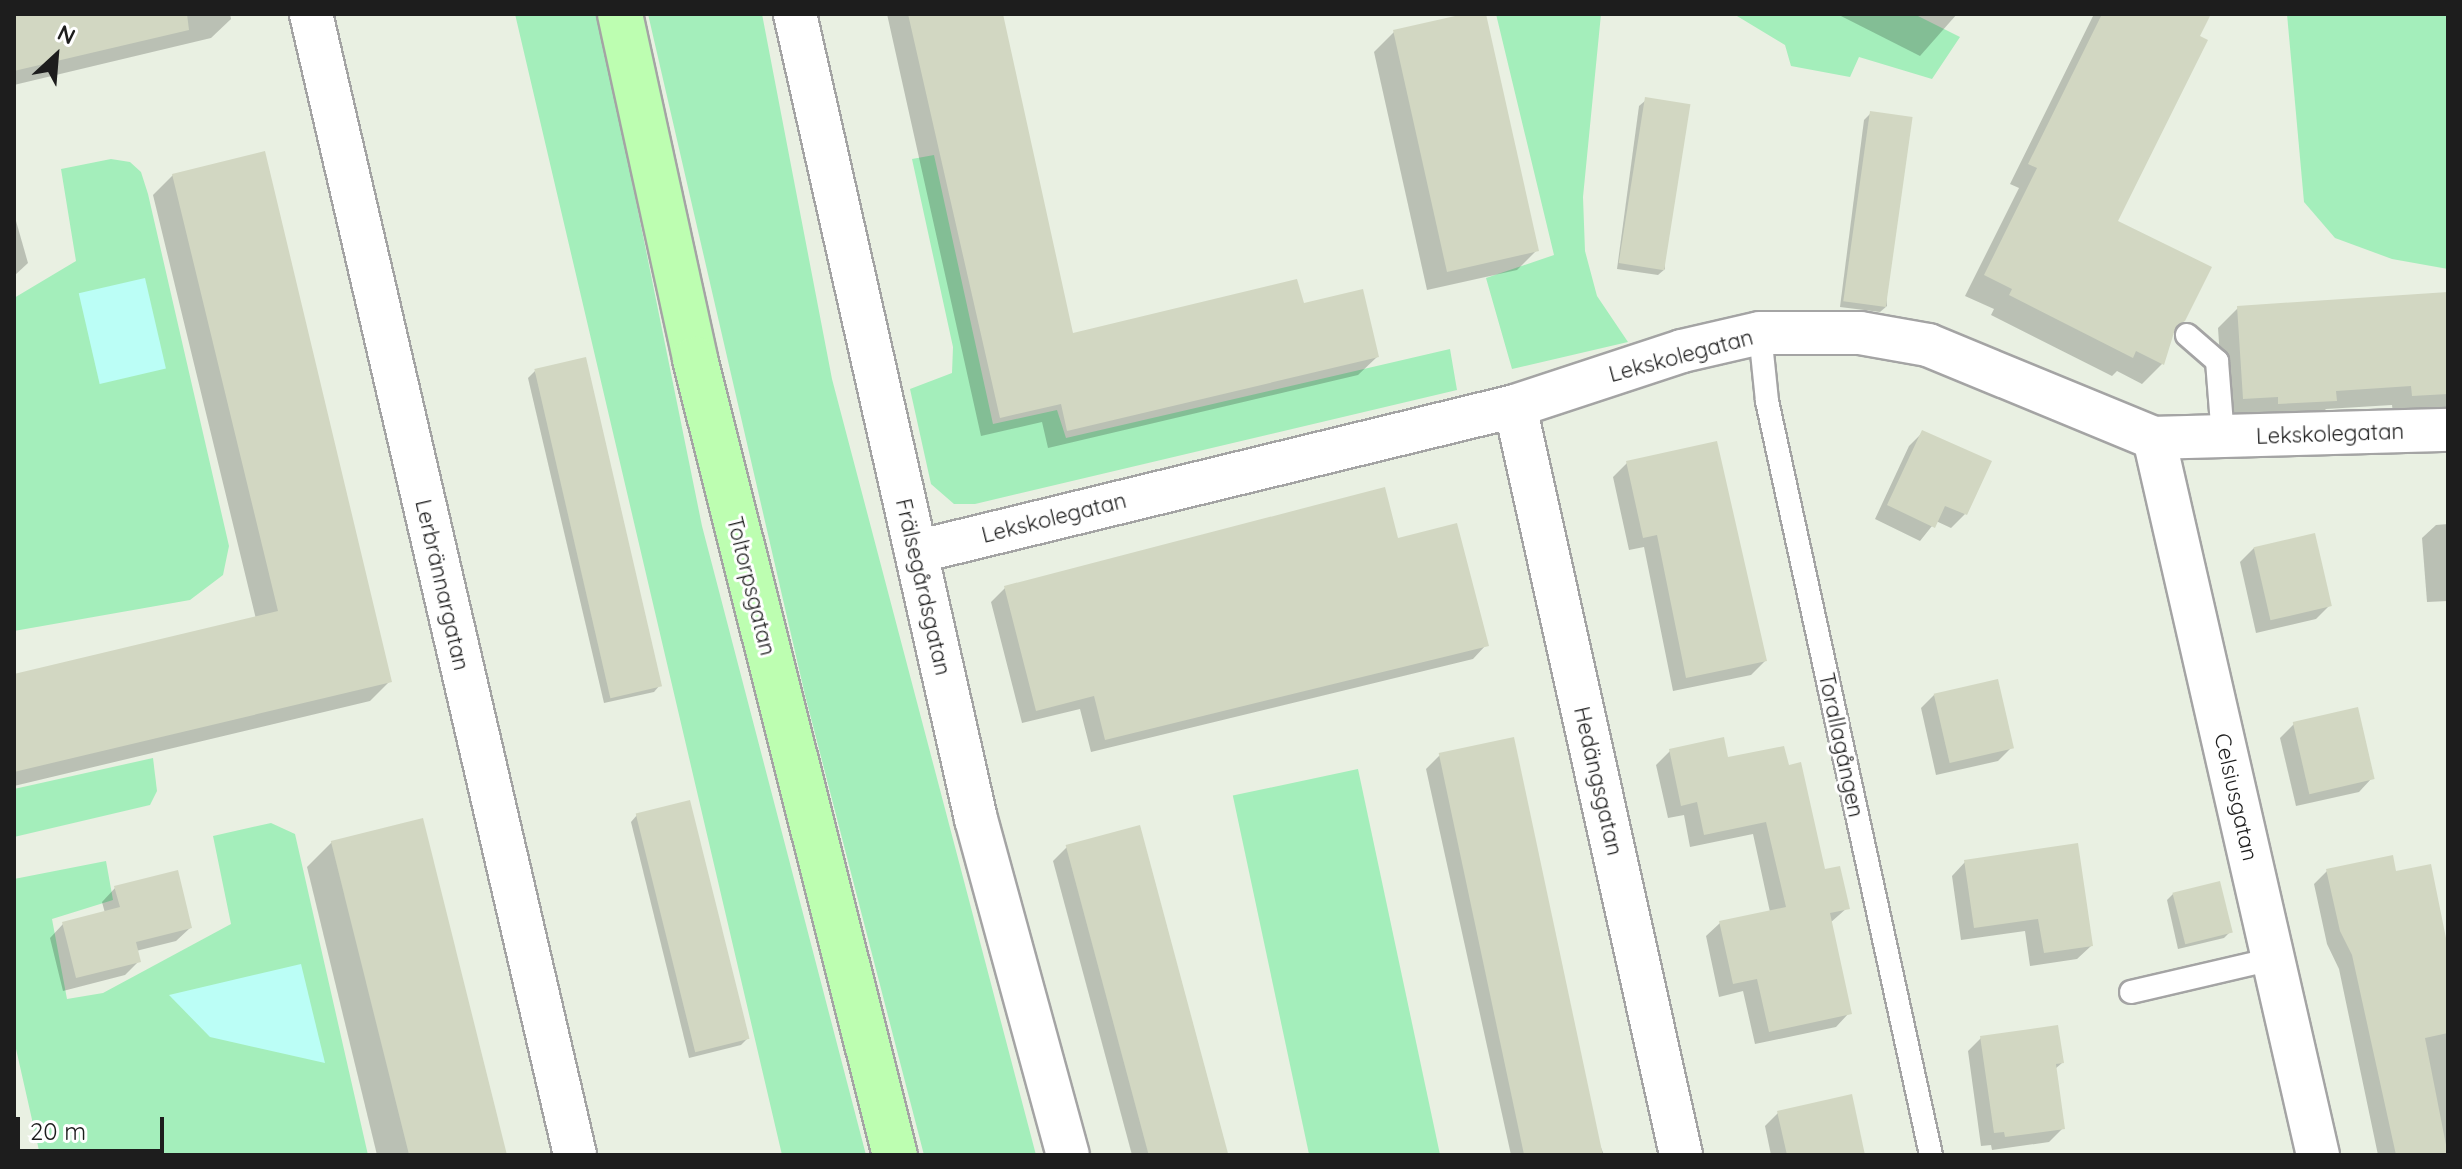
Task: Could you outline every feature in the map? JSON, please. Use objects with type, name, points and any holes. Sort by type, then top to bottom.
[{"type":"street","name":"Lerbrännargatan","points":[[311,14],[575,1155]]},
{"type":"street","name":"Toltorpsgatan","points":[[620,14],[702,388],[895,1155]]},
{"type":"street","name":"Frälsegårdsgatan","points":[[795,14],[976,819],[1068,1155]]},
{"type":"street","name":"Lekskolegatan","points":[[916,552],[1515,406],[1682,351],[1760,333],[1860,333],[1928,345],[2154,438],[2448,430]]},
{"type":"street","name":"Hedängsgatan","points":[[1515,406],[1681,1155]]},
{"type":"street","name":"Celsiusgatan","points":[[2154,438],[2318,1155]]},
{"type":"lane","name":"Torallagången","points":[[1760,333],[1767,401],[1931,1155]]},
{"type":"lane","points":[[2187,335],[2217,361],[2223,437]]},
{"type":"lane","points":[[2131,992],[2273,959]]},
{"type":"green space","points":[[515,14],[598,14],[702,526],[866,1155],[782,1155]]},
{"type":"green space","points":[[648,14],[762,14],[832,379],[1036,1155],[924,1155],[805,695]]},
{"type":"green space","points":[[1496,14],[1601,14],[1583,197],[1585,251],[1597,296],[1628,342],[1512,369],[1486,278],[1554,255]]},
{"type":"green space","points":[[1719,14],[1914,14],[1960,37],[1932,79],[1859,57],[1850,77],[1791,66],[1785,45],[1737,16]]},
{"type":"green space","points":[[2287,14],[2448,14],[2448,269],[2392,259],[2335,238],[2304,202]]},
{"type":"green space","points":[[934,155],[993,424],[1057,410],[1066,438],[1450,349],[1457,390],[975,504],[954,504],[931,484],[910,389],[952,373],[953,347],[912,159]]},
{"type":"green space","points":[[111,159],[130,162],[141,172],[148,194],[229,546],[223,575],[190,600],[14,631],[14,298],[76,261],[61,169]]},
{"type":"green space","points":[[153,758],[157,791],[150,805],[14,837],[14,789]]},
{"type":"green space","points":[[1358,769],[1440,1155],[1309,1155],[1233,796]]},
{"type":"green space","points":[[271,823],[295,834],[368,1155],[40,1155],[14,1040],[14,879],[106,861],[113,900],[52,919],[67,999],[103,993],[231,924],[213,836]]},
{"type":"shaded area","points":[[145,278],[166,369],[100,384],[79,293]]},
{"type":"shaded area","points":[[301,964],[325,1063],[210,1037],[169,995]]},
{"type":"building","points":[[14,14],[187,14],[189,30],[14,71]]},
{"type":"building","points":[[908,14],[1003,14],[1073,333],[1297,279],[1304,303],[1363,289],[1379,357],[1067,431],[1061,404],[1000,418]]},
{"type":"building","points":[[1464,14],[1486,14],[1539,251],[1447,272],[1393,30]]},
{"type":"building","points":[[2102,14],[2211,14],[2200,36],[2208,40],[2118,221],[2212,267],[2185,321],[2176,326],[2164,365],[2136,351],[2133,358],[2009,295],[2012,289],[1984,275],[2037,168],[2028,164]]},
{"type":"building","points":[[1645,97],[1690,104],[1664,270],[1619,263]]},
{"type":"building","points":[[1870,111],[1913,117],[1886,307],[1843,301]]},
{"type":"building","points":[[265,151],[392,682],[14,772],[14,674],[278,611],[172,174]]},
{"type":"building","points":[[2448,292],[2448,394],[2412,396],[2411,386],[2336,391],[2337,401],[2278,404],[2278,397],[2243,399],[2237,306]]},
{"type":"building","points":[[586,357],[662,686],[610,698],[534,369]]},
{"type":"building","points":[[1922,430],[1992,461],[1967,515],[1945,506],[1935,528],[1887,505]]},
{"type":"building","points":[[1717,441],[1767,661],[1686,678],[1657,535],[1643,538],[1626,461]]},
{"type":"building","points":[[1385,487],[1398,538],[1457,523],[1489,646],[1105,740],[1094,696],[1036,711],[1004,586]]},
{"type":"building","points":[[2315,533],[2332,606],[2270,620],[2254,547]]},
{"type":"building","points":[[1998,679],[2014,748],[1950,763],[1934,694]]},
{"type":"building","points":[[2358,707],[2375,779],[2309,794],[2293,722]]},
{"type":"building","points":[[1514,737],[1603,1155],[1524,1155],[1439,753]]},
{"type":"building","points":[[1724,737],[1728,757],[1784,746],[1789,765],[1801,762],[1825,869],[1840,866],[1850,909],[1830,913],[1852,1014],[1769,1032],[1757,979],[1733,984],[1719,921],[1786,907],[1766,822],[1704,835],[1697,802],[1681,806],[1669,749]]},
{"type":"building","points":[[690,800],[750,1039],[695,1052],[636,814]]},
{"type":"building","points":[[423,818],[507,1155],[409,1155],[331,841]]},
{"type":"building","points":[[1140,825],[1228,1155],[1149,1155],[1066,845]]},
{"type":"building","points":[[2078,843],[2093,946],[2044,953],[2038,919],[1974,928],[1964,860]]},
{"type":"building","points":[[2393,855],[2396,871],[2431,864],[2448,948],[2448,1033],[2425,1038],[2448,1155],[2396,1155],[2352,955],[2340,931],[2326,869]]},
{"type":"building","points":[[178,870],[192,928],[136,942],[141,962],[76,978],[62,922],[120,907],[114,886]]},
{"type":"building","points":[[2220,881],[2233,932],[2185,944],[2172,893]]},
{"type":"building","points":[[2058,1025],[2064,1063],[2056,1064],[2065,1129],[2005,1137],[2004,1132],[1994,1133],[1980,1036]]},
{"type":"building","points":[[1852,1094],[1865,1155],[1787,1155],[1777,1111]]}]
